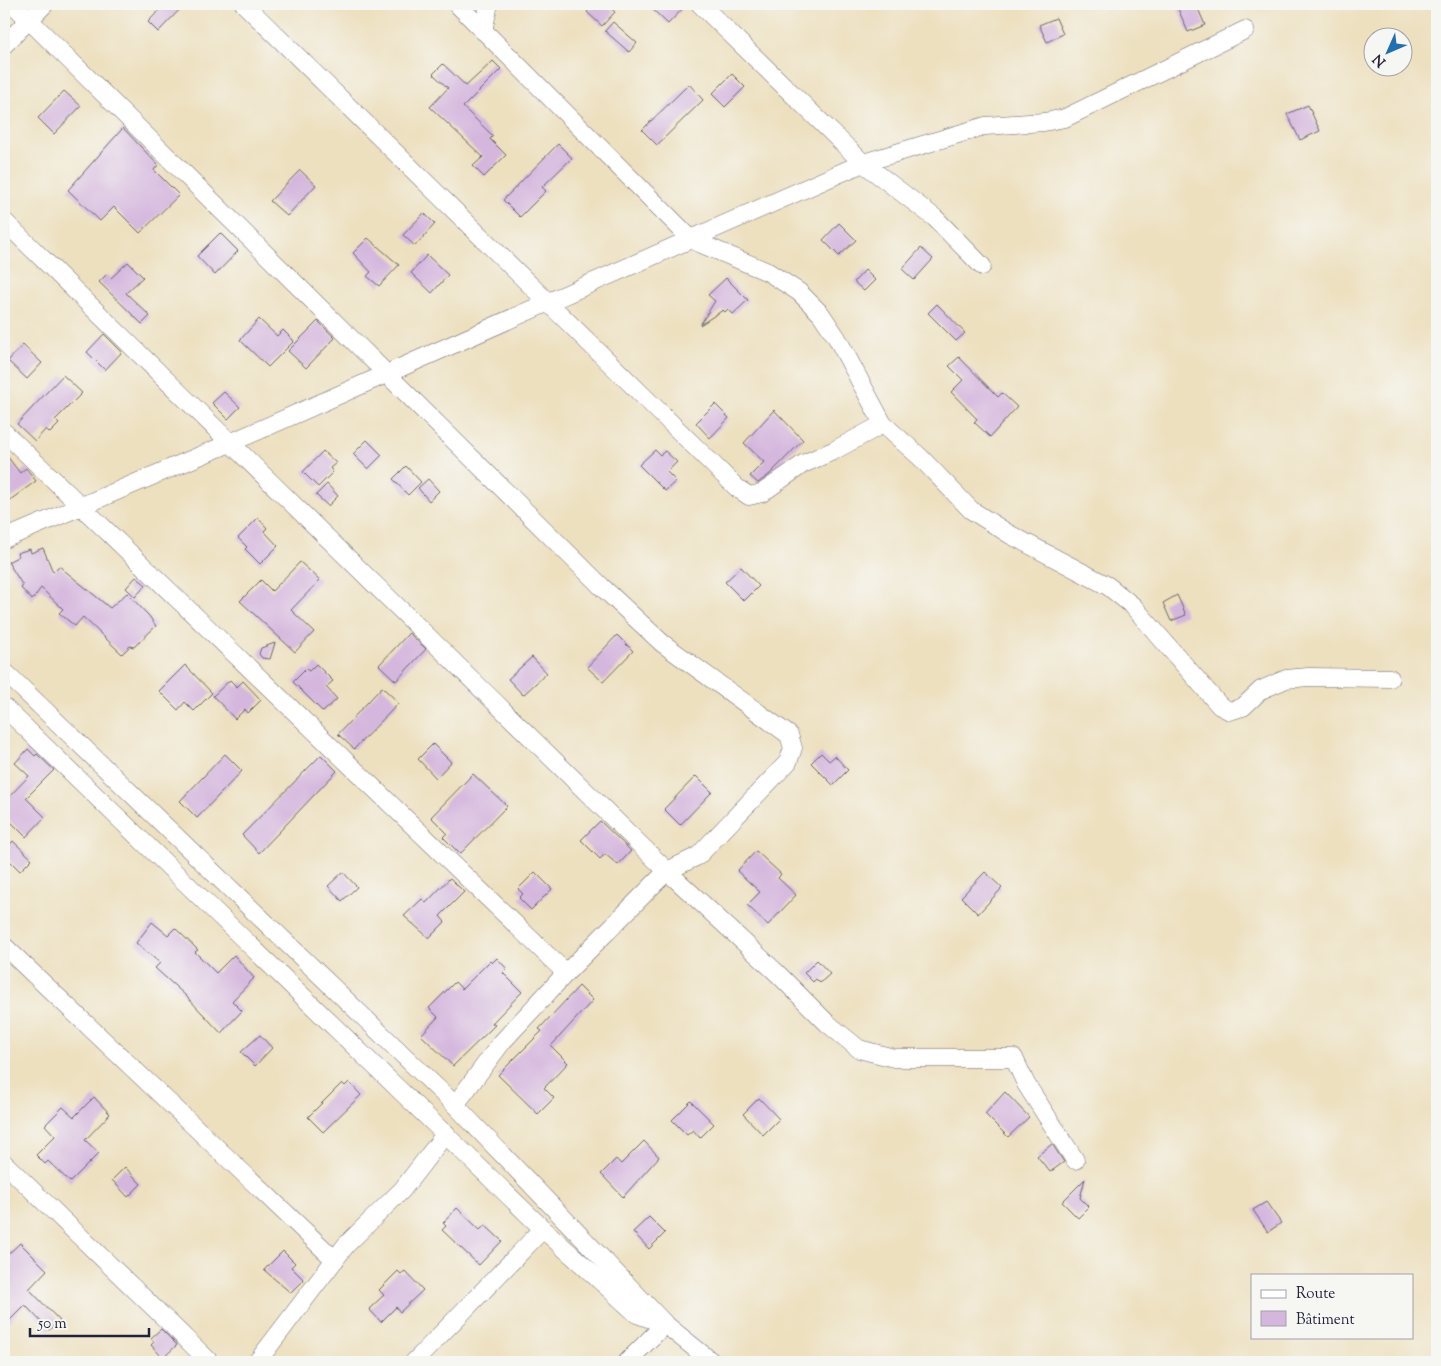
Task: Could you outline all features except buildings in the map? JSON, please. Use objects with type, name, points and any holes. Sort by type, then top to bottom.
[{"type":"street","points":[[13,4],[602,587],[662,643],[789,735],[793,748],[788,762],[698,856],[668,871],[566,973],[502,1042],[455,1105]]},
{"type":"street","points":[[4,46],[45,4]]},
{"type":"street","points":[[244,4],[737,488],[749,496],[762,493],[784,475],[803,464],[833,452],[883,424]]},
{"type":"street","points":[[457,4],[692,240],[768,272],[799,292],[821,314],[837,338],[883,424],[920,457],[970,510],[1009,534],[1108,586],[1132,606],[1220,706],[1230,710],[1243,707],[1261,690],[1286,679],[1308,677],[1390,678]]},
{"type":"street","points":[[483,31],[489,4]]},
{"type":"street","points":[[700,4],[863,163],[935,218],[982,266]]},
{"type":"street","points":[[4,539],[230,443],[863,163],[985,126],[1044,122],[1065,118],[1245,30]]},
{"type":"street","points":[[4,221],[668,871],[778,974],[827,1023],[860,1049],[894,1058],[1014,1058],[1026,1084],[1075,1160]]},
{"type":"street","points":[[4,432],[566,973]]},
{"type":"street","points":[[4,671],[455,1105],[665,1324],[712,1362]]},
{"type":"street","points":[[4,707],[543,1228],[637,1314],[665,1324]]},
{"type":"street","points":[[4,946],[335,1260]]},
{"type":"street","points":[[257,1362],[346,1245],[402,1190],[446,1133]]},
{"type":"street","points":[[4,1163],[210,1362]]},
{"type":"street","points":[[414,1362],[543,1228]]},
{"type":"street","points":[[627,1362],[665,1324]]}]
